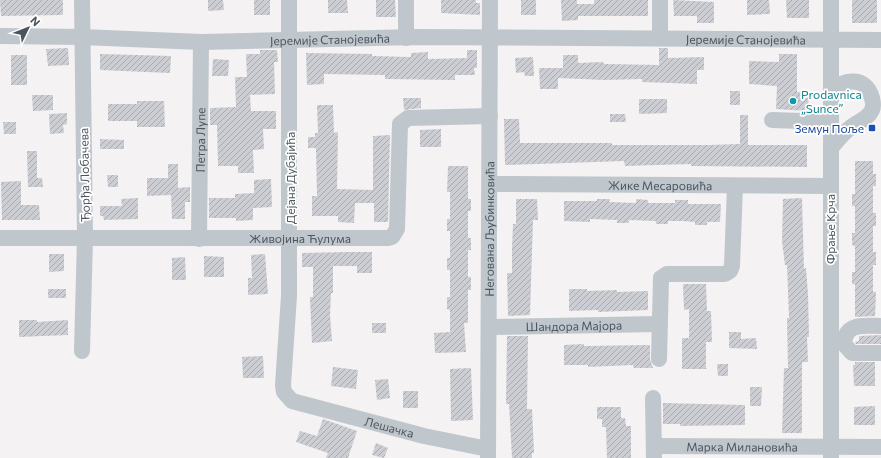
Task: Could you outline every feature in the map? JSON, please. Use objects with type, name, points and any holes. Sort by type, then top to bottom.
[{"type":"street","name":"Ђорђа Лобачева","points":[[82,0],[85,238],[82,351]]},
{"type":"street","name":"Дејана Дубајића","points":[[289,0],[290,239],[287,336],[283,384],[284,392],[292,401]]},
{"type":"street","points":[[406,0],[406,38]]},
{"type":"street","name":"Негована Љубинковића","points":[[488,454],[490,0]]},
{"type":"street","points":[[660,0],[660,38]]},
{"type":"street","name":"Фрање Крча","points":[[831,0],[830,148],[837,338],[831,453]]},
{"type":"street","name":"Јеремије Станојевића","points":[[0,36],[82,37],[201,42],[490,37],[881,40]]},
{"type":"street","name":"Петра Лупе","points":[[200,238],[201,42]]},
{"type":"street","points":[[830,148],[851,127],[869,114],[873,107],[868,89],[863,84],[856,81],[846,81],[838,85],[831,92]]},
{"type":"street","name":"Живојина Ћулума","points":[[0,238],[388,238],[392,237],[397,230],[400,124],[408,118],[490,116]]},
{"type":"street","points":[[772,120],[831,122]]},
{"type":"street","name":"Жике Месаровића","points":[[490,184],[831,186]]},
{"type":"street","points":[[659,359],[660,282],[664,275],[725,274],[730,270],[732,266],[735,186]]},
{"type":"street","name":"Шандора Мајора","points":[[489,327],[659,324]]},
{"type":"street","points":[[881,326],[855,326],[837,338],[852,353],[881,353]]},
{"type":"street","name":"Марка Милановића","points":[[653,398],[654,452],[831,453],[881,447]]},
{"type":"street","name":"Лешачка","points":[[292,401],[488,454]]},
{"type":"building","points":[[0,0],[63,0],[63,15],[1,16]]},
{"type":"building","points":[[208,0],[223,0],[224,10],[208,11]]},
{"type":"building","points":[[254,0],[270,0],[270,15],[254,15]]},
{"type":"building","points":[[328,0],[347,0],[348,13],[328,13]]},
{"type":"building","points":[[376,0],[395,0],[396,17],[376,17]]},
{"type":"building","points":[[441,0],[476,0],[476,3],[480,3],[480,15],[441,13]]},
{"type":"building","points":[[521,0],[536,0],[536,15],[521,15]]},
{"type":"building","points":[[561,0],[577,0],[577,4],[594,4],[594,0],[648,0],[648,16],[578,16],[578,20],[562,21]]},
{"type":"building","points":[[673,0],[714,2],[714,23],[697,23],[697,16],[674,16]]},
{"type":"building","points":[[747,0],[769,0],[770,14],[747,15]]},
{"type":"building","points":[[786,0],[809,0],[809,18],[787,18]]},
{"type":"building","points":[[852,0],[877,0],[877,23],[852,23]]},
{"type":"building","points":[[68,48],[69,65],[48,66],[46,49]]},
{"type":"building","points":[[659,48],[668,48],[668,58],[704,57],[704,70],[697,70],[697,84],[642,82],[642,79],[605,80],[558,78],[558,89],[540,89],[539,68],[563,68],[563,55],[578,55],[578,63],[603,62],[604,64],[659,65]]},
{"type":"building","points":[[260,50],[277,50],[278,62],[274,62],[275,94],[250,95],[251,111],[276,111],[276,129],[263,129],[264,149],[253,150],[254,173],[238,173],[238,166],[218,166],[217,125],[210,125],[210,108],[236,107],[235,77],[247,77],[246,54],[260,54]]},
{"type":"building","points":[[467,50],[477,50],[477,68],[474,68],[475,75],[455,75],[455,80],[385,79],[385,75],[324,74],[324,84],[307,85],[306,53],[372,54],[372,56],[411,57],[411,53],[428,52],[428,59],[467,58]]},
{"type":"building","points":[[100,54],[171,56],[170,73],[100,70]]},
{"type":"building","points":[[779,54],[797,54],[797,92],[809,92],[808,111],[776,109],[777,86],[749,84],[749,61],[779,62]]},
{"type":"building","points":[[11,55],[27,55],[27,85],[11,85]]},
{"type":"building","points":[[533,57],[534,76],[525,76],[524,72],[516,73],[515,58]]},
{"type":"building","points":[[213,59],[229,60],[228,76],[212,76]]},
{"type":"building","points":[[730,91],[740,91],[740,105],[730,105]]},
{"type":"building","points":[[32,95],[53,95],[53,110],[33,111]]},
{"type":"building","points":[[403,98],[421,98],[421,108],[404,110]]},
{"type":"building","points":[[639,99],[667,99],[667,113],[639,114]]},
{"type":"building","points":[[137,101],[164,101],[165,127],[137,127],[137,121],[108,121],[108,104],[137,104]]},
{"type":"building","points":[[317,105],[333,105],[334,133],[338,132],[337,189],[373,190],[373,136],[390,135],[388,222],[374,222],[374,203],[355,203],[354,223],[338,222],[338,216],[312,216],[312,196],[317,196],[316,148],[308,148],[308,137],[315,137],[315,133],[318,133]]},
{"type":"building","points":[[67,113],[67,124],[63,125],[64,133],[50,134],[49,114]]},
{"type":"building","points":[[610,114],[625,114],[626,122],[610,122]]},
{"type":"building","points":[[740,115],[748,115],[748,145],[807,145],[807,167],[691,166],[691,164],[625,166],[624,161],[505,165],[504,119],[519,119],[520,143],[709,145],[740,144]]},
{"type":"building","points":[[3,122],[16,122],[16,134],[4,134]]},
{"type":"building","points":[[441,129],[441,147],[420,147],[420,130]]},
{"type":"building","points":[[100,139],[124,140],[124,149],[100,149]]},
{"type":"building","points":[[27,151],[37,151],[37,178],[42,178],[43,187],[28,187]]},
{"type":"building","points":[[855,161],[873,161],[873,174],[876,174],[876,186],[873,186],[873,213],[876,213],[876,226],[873,226],[873,252],[876,252],[876,265],[873,265],[873,292],[876,292],[875,316],[855,317],[855,284],[852,284],[852,272],[855,272],[855,246],[852,245],[852,233],[855,233],[855,206],[852,206],[852,194],[855,194]]},
{"type":"building","points":[[168,164],[178,164],[178,188],[190,187],[190,202],[185,202],[185,219],[172,219],[171,195],[147,196],[147,178],[168,178]]},
{"type":"building","points":[[448,166],[468,166],[468,199],[471,199],[471,211],[468,211],[468,238],[471,238],[471,250],[468,250],[468,277],[471,277],[471,290],[468,290],[468,323],[464,323],[466,352],[435,353],[434,333],[450,332],[450,310],[447,309],[447,297],[450,297],[450,270],[447,270],[447,258],[450,258],[450,231],[447,231],[447,219],[450,219],[450,192],[447,192]]},
{"type":"building","points":[[107,175],[118,175],[118,187],[108,187]]},
{"type":"building","points":[[271,179],[272,207],[253,208],[253,220],[236,221],[236,218],[209,218],[209,198],[235,198],[235,194],[254,193],[254,180]]},
{"type":"building","points":[[21,181],[21,205],[39,205],[40,220],[2,220],[1,182]]},
{"type":"building","points":[[138,198],[138,219],[104,220],[103,216],[100,216],[100,206],[122,206],[121,199]]},
{"type":"building","points":[[802,198],[804,269],[806,268],[809,337],[807,337],[808,362],[802,362],[802,433],[782,433],[784,368],[788,368],[787,318],[789,318],[787,265],[785,265],[782,241],[783,199]]},
{"type":"building","points":[[516,199],[537,199],[538,220],[533,220],[530,315],[508,316],[507,273],[512,273],[513,224],[516,224]]},
{"type":"building","points":[[597,199],[610,199],[609,202],[636,203],[636,199],[648,200],[648,203],[675,203],[675,200],[688,200],[688,204],[721,204],[720,222],[707,222],[707,225],[695,225],[695,222],[682,221],[668,221],[668,224],[656,224],[656,221],[629,220],[629,223],[617,223],[617,220],[590,219],[590,222],[564,221],[564,201],[597,201]]},
{"type":"building","points":[[372,252],[372,273],[357,273],[357,266],[333,266],[333,293],[331,293],[330,315],[332,341],[312,343],[310,297],[313,297],[313,267],[302,267],[302,253]]},
{"type":"building","points":[[49,254],[64,254],[64,271],[49,272]]},
{"type":"building","points":[[265,254],[268,294],[248,295],[248,278],[252,278],[251,255]]},
{"type":"building","points":[[204,256],[224,257],[224,277],[204,277]]},
{"type":"building","points":[[185,257],[186,280],[172,280],[172,258]]},
{"type":"building","points":[[683,284],[706,284],[707,311],[711,311],[712,342],[706,342],[706,369],[682,369],[682,338],[689,338],[689,309],[684,310]]},
{"type":"building","points":[[48,289],[66,289],[66,298],[48,298]]},
{"type":"building","points":[[569,289],[587,289],[587,291],[617,290],[617,292],[648,291],[648,310],[598,312],[598,310],[569,311]]},
{"type":"building","points":[[19,320],[37,320],[37,322],[68,320],[68,335],[19,337]]},
{"type":"building","points":[[372,323],[386,323],[386,333],[372,333]]},
{"type":"building","points":[[729,332],[741,332],[741,339],[756,338],[757,349],[729,348]]},
{"type":"building","points":[[881,335],[881,344],[856,344],[855,342],[859,341],[859,336]]},
{"type":"building","points":[[507,336],[528,336],[527,409],[532,409],[534,453],[532,453],[532,458],[512,458],[509,404],[506,404]]},
{"type":"building","points":[[584,344],[584,346],[650,345],[650,359],[653,368],[634,368],[633,365],[588,367],[588,365],[564,365],[564,345]]},
{"type":"building","points":[[263,356],[264,378],[243,378],[242,357]]},
{"type":"building","points":[[855,362],[875,362],[875,386],[854,386],[853,365],[855,365]]},
{"type":"building","points":[[717,364],[728,364],[728,376],[718,376]]},
{"type":"building","points":[[333,367],[358,370],[356,389],[331,386]]},
{"type":"building","points":[[471,368],[473,420],[451,421],[450,369]]},
{"type":"building","points":[[388,379],[390,398],[377,400],[375,380]]},
{"type":"building","points":[[750,387],[762,387],[761,406],[750,406]]},
{"type":"building","points":[[403,391],[418,391],[418,408],[403,408]]},
{"type":"building","points":[[663,403],[745,405],[745,425],[680,426],[680,424],[663,424]]},
{"type":"building","points":[[875,406],[875,425],[854,425],[854,407]]},
{"type":"building","points":[[597,407],[621,407],[621,418],[625,418],[626,426],[631,426],[631,458],[607,458],[606,427],[602,427],[602,419],[597,419]]},
{"type":"building","points":[[323,419],[357,431],[348,458],[326,458],[328,453],[296,442],[300,431],[317,436]]},
{"type":"building","points":[[376,443],[388,448],[384,458],[372,455]]},
{"type":"place","name":"Prodavnica „Sunce”","points":[[793,101]]},
{"type":"place","name":"Земун Поље","points":[[872,128]]}]
